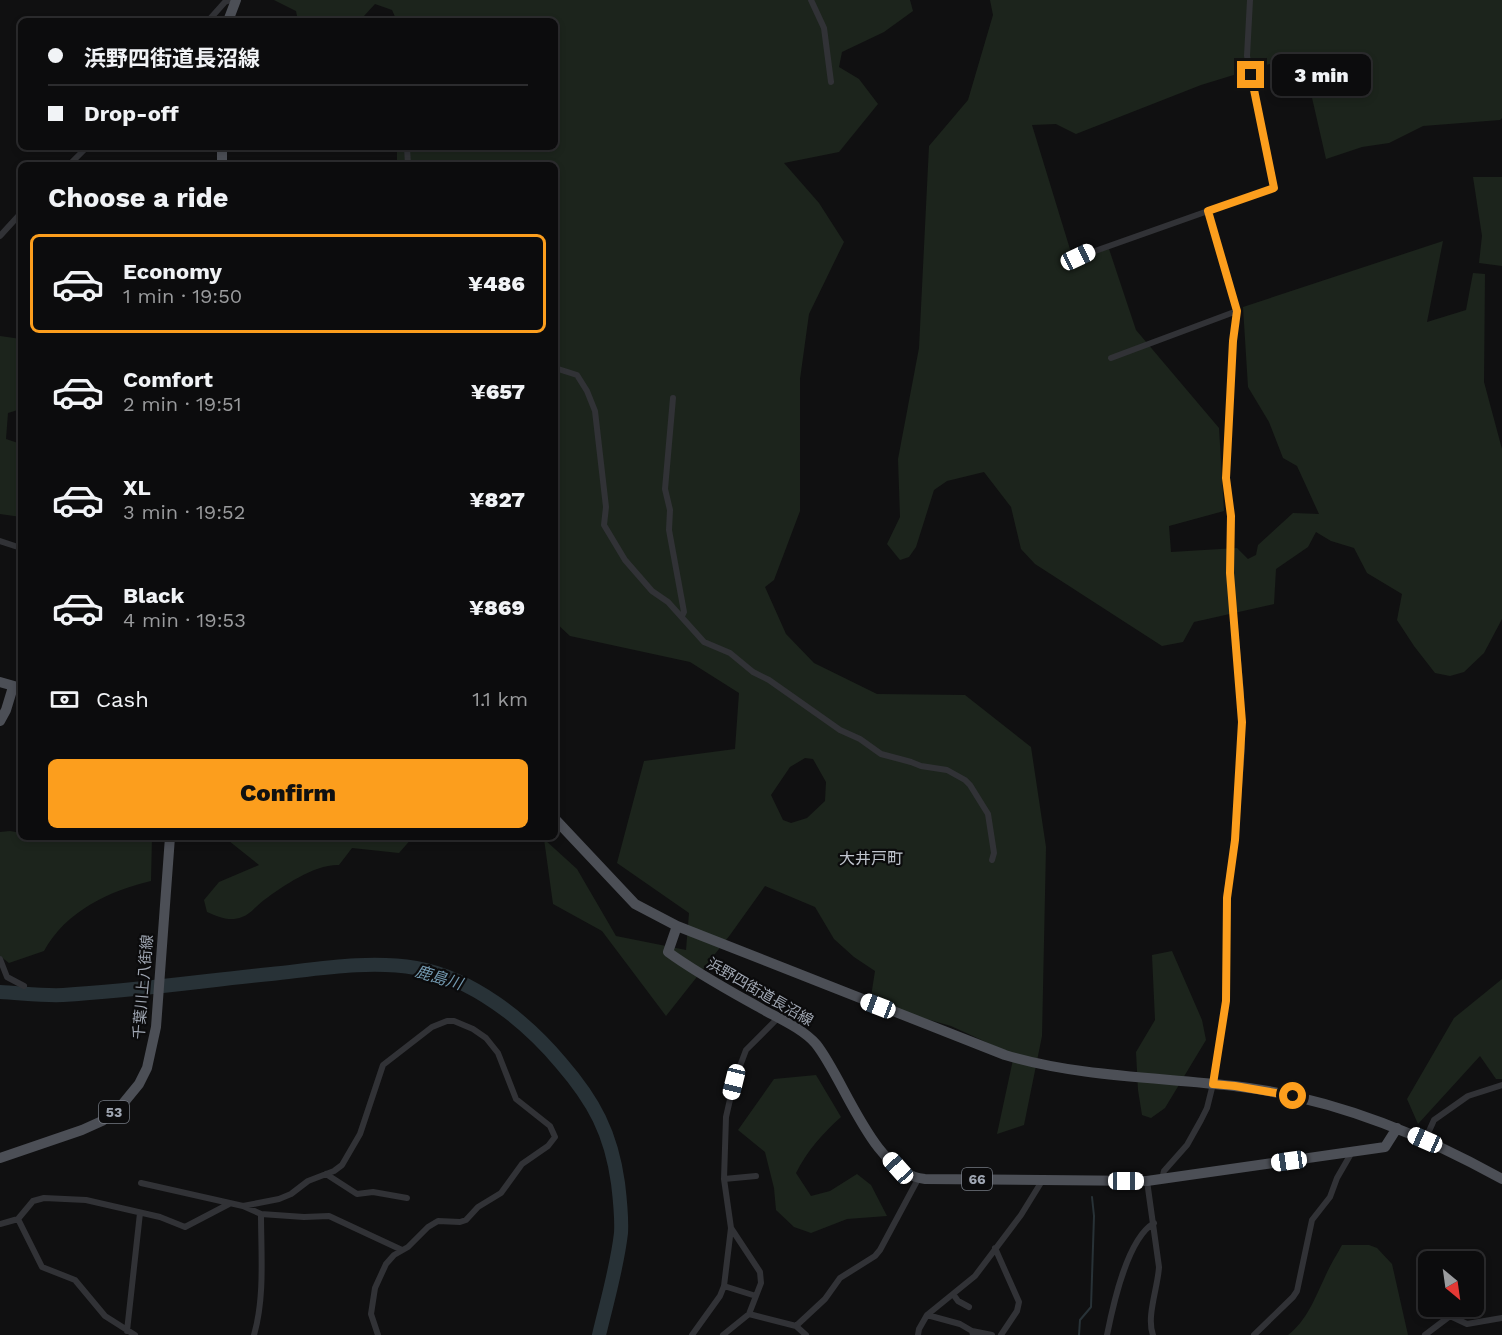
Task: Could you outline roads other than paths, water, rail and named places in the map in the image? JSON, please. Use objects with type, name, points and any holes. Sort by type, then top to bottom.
[{"type":"main road","points":[[229,18],[236,0]]},
{"type":"main road","points":[[0,682],[17,687],[0,721]]},
{"type":"main road","name":"浜野四街道長沼線","points":[[558,822],[635,904],[677,926],[1005,1056],[1029,1063],[1137,1078],[1235,1086],[1312,1100],[1397,1128],[1466,1159],[1502,1179]]},
{"type":"main road","name":"千葉川上八街線","points":[[0,1158],[82,1131],[102,1121],[121,1106],[139,1084],[147,1068],[156,1027],[170,840]]},
{"type":"main road","name":"浜野四街道長沼線","points":[[677,926],[668,952],[692,970],[801,1032],[814,1042],[865,1129],[898,1168],[905,1174],[918,1179]]},
{"type":"main road","name":"66","points":[[918,1179],[1147,1181],[1385,1147],[1397,1128]]},
{"type":"street","points":[[211,18],[225,2],[230,0]]},
{"type":"street","points":[[811,0],[824,28],[831,82]]},
{"type":"street","points":[[1078,257],[1274,188],[1247,56],[1250,0]]},
{"type":"street","points":[[72,162],[84,150]]},
{"type":"street","points":[[1162,1179],[1164,1171],[1186,1145],[1201,1120],[1207,1108],[1213,1084],[1225,1010],[1227,898],[1235,840],[1242,749],[1240,693],[1230,573],[1231,516],[1226,478],[1233,341],[1237,311],[1208,211]]},
{"type":"street","points":[[0,236],[18,216]]},
{"type":"street","points":[[1111,358],[1237,311]]},
{"type":"street","points":[[558,369],[578,375],[595,411],[606,507],[604,525],[625,560],[652,591],[668,602],[704,642],[730,653],[753,672],[840,730],[860,739],[881,754],[921,766],[947,770],[965,780],[988,814],[994,853],[992,860]]},
{"type":"street","points":[[673,398],[665,489],[670,510],[669,530],[684,612],[682,616]]},
{"type":"street","points":[[0,541],[18,547]]},
{"type":"street","points":[[0,959],[7,976],[24,986]]},
{"type":"street","points":[[692,1335],[720,1296],[724,1286],[731,1228],[724,1179],[726,1117],[734,1082],[746,1050],[777,1018]]},
{"type":"street","points":[[243,1206],[279,1199],[291,1194],[308,1181],[342,1165],[360,1134],[383,1065],[439,1023],[454,1022],[473,1029],[486,1038],[498,1053],[516,1099],[550,1126],[555,1137],[548,1146],[522,1164],[501,1192],[478,1207],[466,1220],[438,1221],[386,1264],[375,1288],[371,1314],[378,1335]]},
{"type":"street","points":[[1425,1140],[1434,1120],[1468,1096],[1502,1085]]},
{"type":"street","points":[[1254,1335],[1297,1291],[1312,1220],[1330,1197],[1337,1178],[1352,1152]]},
{"type":"street","points":[[326,1174],[357,1194],[373,1192],[407,1198]]},
{"type":"street","points":[[724,1179],[756,1176]]},
{"type":"street","points":[[796,1326],[829,1294],[840,1278],[875,1256],[880,1250],[918,1179]]},
{"type":"street","points":[[918,1335],[927,1315],[975,1276],[1021,1215],[1042,1181]]},
{"type":"street","points":[[1147,1181],[1159,1267],[1159,1280],[1151,1323],[1153,1335]]},
{"type":"street","points":[[141,1183],[243,1206],[261,1214],[329,1216],[402,1250]]},
{"type":"street","points":[[0,1224],[18,1219],[33,1201],[44,1198],[86,1200],[160,1217],[185,1227],[229,1204]]},
{"type":"street","points":[[128,1330],[140,1213]]},
{"type":"street","points":[[254,1335],[261,1279],[261,1214]]},
{"type":"street","points":[[18,1219],[42,1268],[75,1280],[105,1316],[135,1335]]},
{"type":"street","points":[[1107,1335],[1133,1250],[1141,1234],[1154,1223]]},
{"type":"street","points":[[723,1335],[749,1314],[761,1283],[760,1272],[731,1228]]},
{"type":"street","points":[[995,1248],[1019,1302],[1017,1311],[1001,1335]]},
{"type":"street","points":[[724,1286],[756,1296]]},
{"type":"street","points":[[953,1294],[958,1301],[969,1307]]},
{"type":"street","points":[[749,1314],[796,1326],[806,1335]]},
{"type":"street","points":[[927,1315],[960,1323],[973,1333],[992,1335]]},
{"type":"street","points":[[1425,1335],[1450,1316],[1467,1324],[1502,1318]]},
{"type":"waterway","name":"鹿島川","points":[[0,992],[63,995],[362,965],[416,968],[437,973],[477,991],[514,1017],[547,1047],[573,1077],[592,1104],[606,1133],[618,1183],[621,1227],[614,1272],[599,1335]]},
{"type":"waterway","points":[[1079,1335],[1080,1320],[1091,1307],[1094,1216],[1092,1197]]},
{"type":"district","name":"大井戸町","points":[[871,858]]}]
